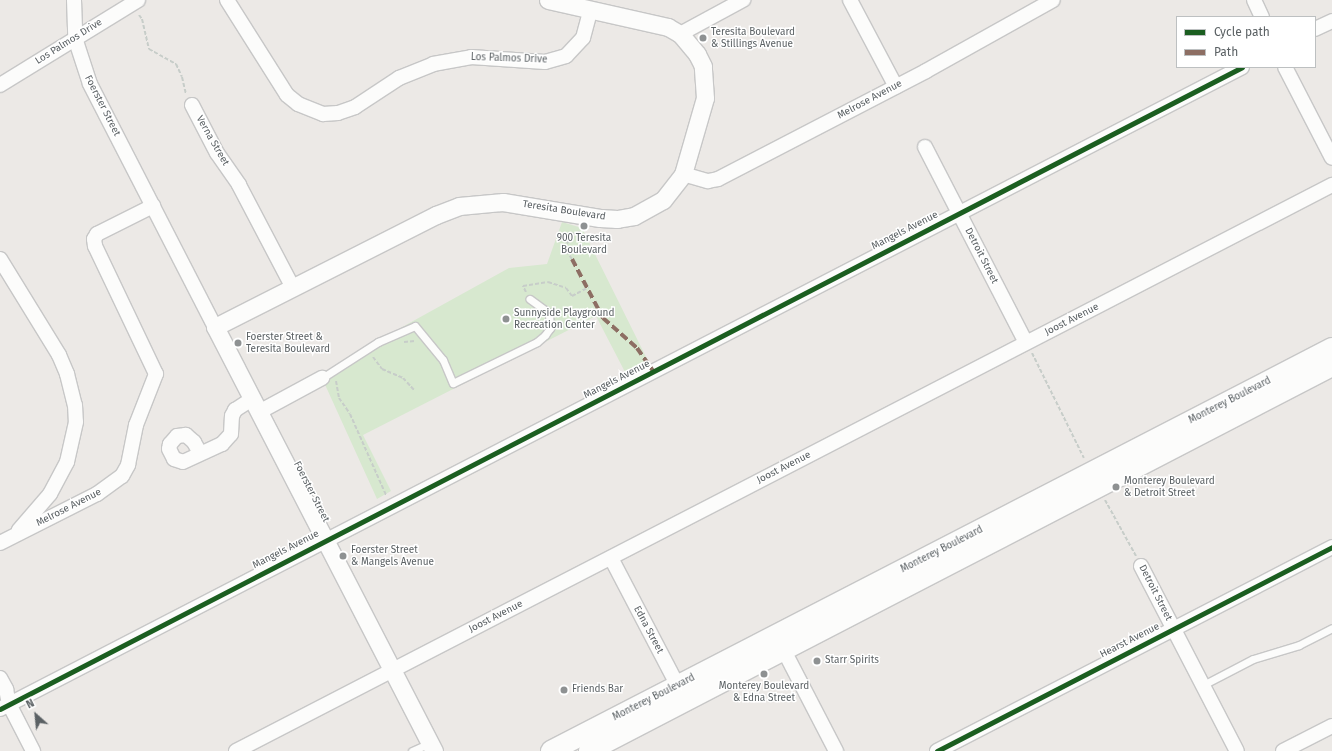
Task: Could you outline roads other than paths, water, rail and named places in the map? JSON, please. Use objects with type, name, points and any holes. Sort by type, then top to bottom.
[{"type":"main road","name":"Monterey Boulevard","points":[[943,559],[1332,348]]},
{"type":"main road","name":"Monterey Boulevard","points":[[551,751],[682,694],[943,559],[1332,366]]},
{"type":"main road","name":"Monterey Boulevard","points":[[589,751],[682,694]]},
{"type":"street","name":"Foerster Street","points":[[74,0],[75,38],[90,84],[432,747]]},
{"type":"street","name":"Los Palmos Drive","points":[[227,0],[287,94],[298,104],[323,114],[338,113],[355,107],[399,78],[439,63],[470,57],[545,62],[561,58],[575,50],[583,38],[591,9]]},
{"type":"street","name":"Teresita Boulevard","points":[[215,327],[436,215],[455,208],[503,202],[600,218],[618,219],[634,216],[658,203],[674,188],[683,174],[705,98],[706,81],[703,66],[697,54],[680,34],[656,24],[548,0]]},
{"type":"street","points":[[680,34],[743,0]]},
{"type":"street","points":[[850,0],[896,87]]},
{"type":"street","name":"Melrose Avenue","points":[[683,174],[708,181],[718,179],[896,87],[1053,0]]},
{"type":"street","points":[[1254,0],[1262,16]]},
{"type":"street","name":"Los Palmos Drive","points":[[0,85],[132,3]]},
{"type":"street","points":[[1316,29],[1332,21]]},
{"type":"street","name":"Mangels Avenue","points":[[4,706],[1240,68]]},
{"type":"street","points":[[1286,68],[1332,158]]},
{"type":"street","name":"Verna Street","points":[[192,105],[217,153],[239,185],[293,288]]},
{"type":"street","name":"Detroit Street","points":[[925,147],[1028,346]]},
{"type":"street","name":"Joost Avenue","points":[[236,751],[1028,346],[1332,185]]},
{"type":"street","name":"Melrose Avenue","points":[[0,543],[97,494],[122,476],[128,465],[136,425],[156,378],[155,371],[95,246],[94,239],[97,234],[153,206]]},
{"type":"street","points":[[0,259],[64,364],[74,399],[76,422],[67,462],[59,479],[50,494],[13,536]]},
{"type":"street","points":[[200,453],[228,439],[232,434],[232,416],[235,410],[256,406],[322,378]]},
{"type":"street","name":"Hearst Avenue","points":[[936,751],[1332,547]]},
{"type":"street","name":"Edna Street","points":[[611,558],[682,694]]},
{"type":"street","name":"Detroit Street","points":[[1141,566],[1237,751]]},
{"type":"street","points":[[780,643],[836,751]]},
{"type":"street","points":[[0,678],[6,689],[4,706],[33,751]]},
{"type":"street","points":[[1283,751],[1332,726]]},
{"type":"lane","points":[[322,378],[378,342],[415,326],[443,360],[453,383],[537,342],[545,334],[550,328],[549,313],[530,299]]},
{"type":"lane","points":[[1203,685],[1253,659],[1299,645],[1332,628]]},
{"type":"lane","points":[[412,751],[432,747]]},
{"type":"place","name":"Teresita Boulevard & Stillings Avenue","points":[[703,38]]},
{"type":"place","name":"900 Teresita Boulevard","points":[[584,226]]},
{"type":"place","name":"Sunnyside Playground Recreation Center","points":[[506,319]]},
{"type":"place","name":"Foerster Street & Teresita Boulevard","points":[[238,343]]},
{"type":"place","name":"Monterey Boulevard & Detroit Street","points":[[1116,487]]},
{"type":"place","name":"Foerster Street & Mangels Avenue","points":[[343,556]]},
{"type":"place","name":"Starr Spirits","points":[[817,661]]},
{"type":"place","name":"Monterey Boulevard & Edna Street","points":[[764,674]]},
{"type":"place","name":"Friends Bar","points":[[564,690]]}]
